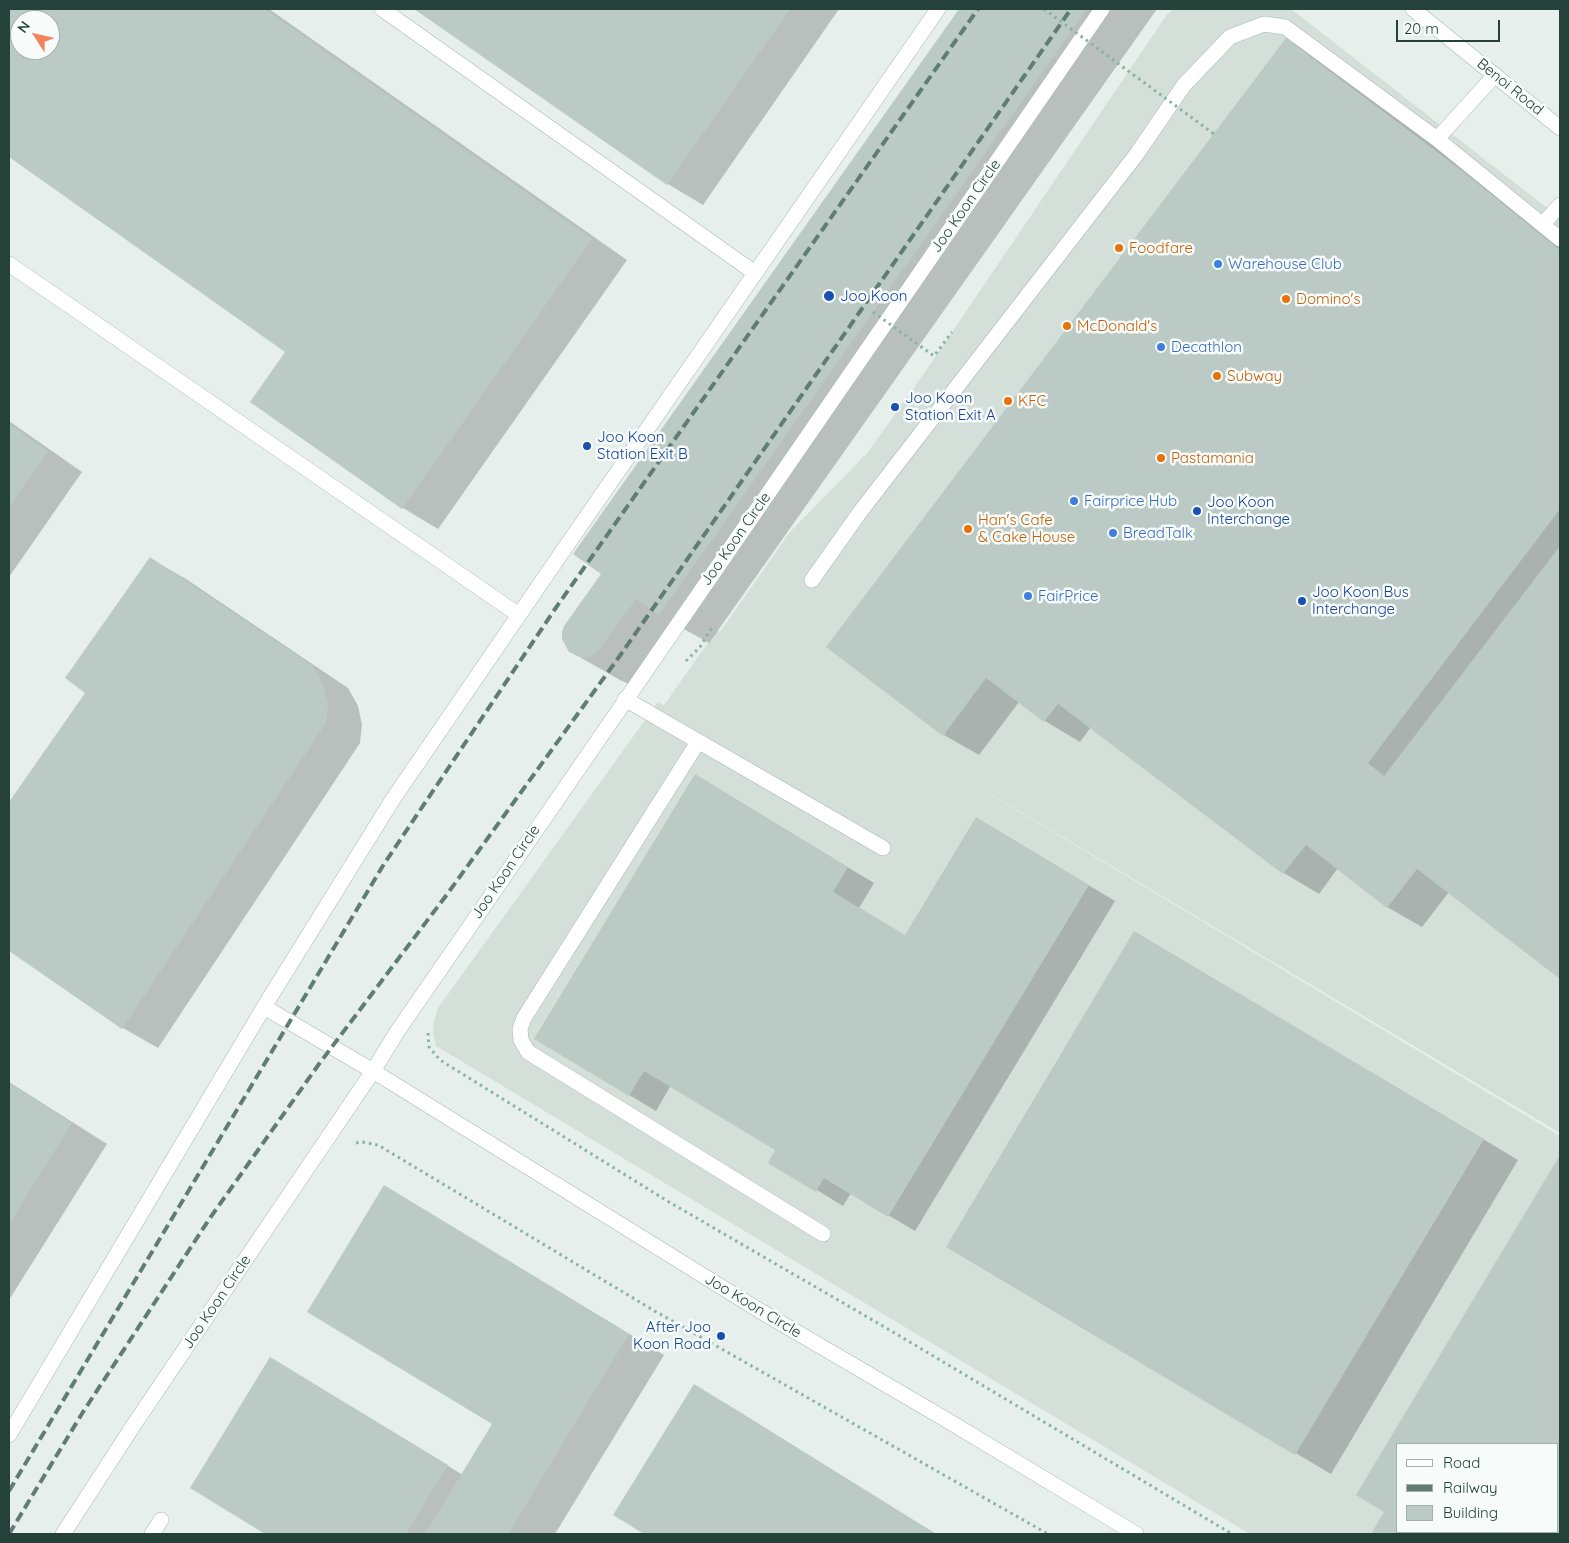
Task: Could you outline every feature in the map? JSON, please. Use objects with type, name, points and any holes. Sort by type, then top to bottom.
[{"type":"street","points":[[382,9],[755,273]]},
{"type":"street","points":[[9,1435],[264,1007],[393,800],[938,9]]},
{"type":"street","name":"Joo Koon Circle","points":[[63,1534],[135,1423],[373,1071],[397,1032],[1102,9]]},
{"type":"street","name":"Benoi Road","points":[[1412,9],[1560,128]]},
{"type":"street","points":[[812,580],[860,512],[1136,155],[1184,85],[1230,38],[1264,24],[1284,27],[1437,139],[1560,239]]},
{"type":"street","points":[[1437,139],[1495,75]]},
{"type":"street","points":[[1543,224],[1560,205]]},
{"type":"street","points":[[9,264],[519,615]]},
{"type":"street","points":[[625,699],[884,848]]},
{"type":"street","points":[[698,742],[524,1018],[520,1029],[521,1040],[528,1052],[823,1234]]},
{"type":"street","name":"Joo Koon Circle","points":[[264,1007],[373,1071],[757,1309],[945,1419],[1113,1528],[1136,1534]]},
{"type":"street","points":[[152,1534],[161,1520]]},
{"type":"path","points":[[1044,9],[1214,134]]},
{"type":"path","points":[[873,312],[934,356],[952,332]]},
{"type":"path","points":[[429,1047],[440,1060],[669,1202],[888,1329],[1232,1534]]},
{"type":"path","points":[[362,1142],[378,1145],[653,1310],[1048,1534]]},
{"type":"shaded area","points":[[1173,9],[1291,9],[1560,218],[1560,1133],[905,743],[1560,1136],[1560,1534],[1250,1534],[436,1046],[433,1033],[438,1008],[658,702],[664,705],[717,630],[720,632],[790,532],[868,452],[925,372],[1166,16]]},
{"type":"building","points":[[9,9],[265,9],[592,239],[402,509],[250,402],[285,352],[9,157]]},
{"type":"building","points":[[414,9],[790,9],[667,185]]},
{"type":"building","points":[[959,9],[1087,9],[659,615],[636,599],[597,653],[590,657],[582,658],[569,652],[562,639],[564,626],[601,574],[573,554]]},
{"type":"building","name":"Fairprice Hub","points":[[1286,38],[1461,170],[1560,250],[1560,509],[1368,763],[1384,776],[1560,546],[1560,979],[1417,869],[1387,908],[1306,845],[1283,874],[1058,704],[1044,722],[986,678],[943,736],[826,647]]},
{"type":"building","points":[[9,424],[48,451],[9,507]]},
{"type":"building","points":[[150,557],[313,666],[323,685],[328,704],[326,723],[122,1029],[9,951],[9,802],[85,693],[65,678]]},
{"type":"building","points":[[695,774],[848,867],[833,892],[905,935],[976,817],[1089,885],[888,1217],[824,1178],[816,1192],[768,1163],[775,1150],[644,1071],[629,1096],[534,1039]]},
{"type":"building","points":[[1134,931],[1484,1139],[1295,1455],[946,1247]]},
{"type":"building","points":[[9,1083],[72,1123],[9,1224]]},
{"type":"building","points":[[1560,1155],[1560,1534],[1371,1534],[1384,1512],[1356,1495]]},
{"type":"building","points":[[384,1185],[629,1334],[508,1534],[425,1534],[492,1424],[307,1312]]},
{"type":"building","points":[[270,1357],[448,1465],[406,1534],[265,1534],[190,1488]]},
{"type":"building","points":[[694,1384],[935,1534],[644,1534],[613,1515]]},
{"type":"railway","points":[[9,1491],[384,864],[555,609],[978,9]]},
{"type":"railway","points":[[9,1534],[83,1412],[210,1218],[319,1064],[448,893],[619,657],[1071,9]]},
{"type":"place","name":"Foodfare","points":[[1119,248]]},
{"type":"place","name":"Warehouse Club","points":[[1218,264]]},
{"type":"place","name":"Joo Koon","points":[[829,296]]},
{"type":"place","name":"Domino's","points":[[1286,299]]},
{"type":"place","name":"McDonald's","points":[[1067,326]]},
{"type":"place","name":"Decathlon","points":[[1161,347]]},
{"type":"place","name":"Subway","points":[[1217,376]]},
{"type":"place","name":"KFC","points":[[1008,401]]},
{"type":"place","name":"Joo Koon Station Exit A","points":[[895,407]]},
{"type":"place","name":"Joo Koon Station Exit B","points":[[587,446]]},
{"type":"place","name":"Pastamania","points":[[1161,458]]},
{"type":"place","name":"Fairprice Hub","points":[[1074,501]]},
{"type":"place","name":"Joo Koon Interchange","points":[[1197,511]]},
{"type":"place","name":"Han's Cafe & Cake House","points":[[968,529]]},
{"type":"place","name":"BreadTalk","points":[[1113,533]]},
{"type":"place","name":"FairPrice","points":[[1028,596]]},
{"type":"place","name":"Joo Koon Bus Interchange","points":[[1302,601]]},
{"type":"place","name":"After Joo Koon Road","points":[[721,1336]]}]
